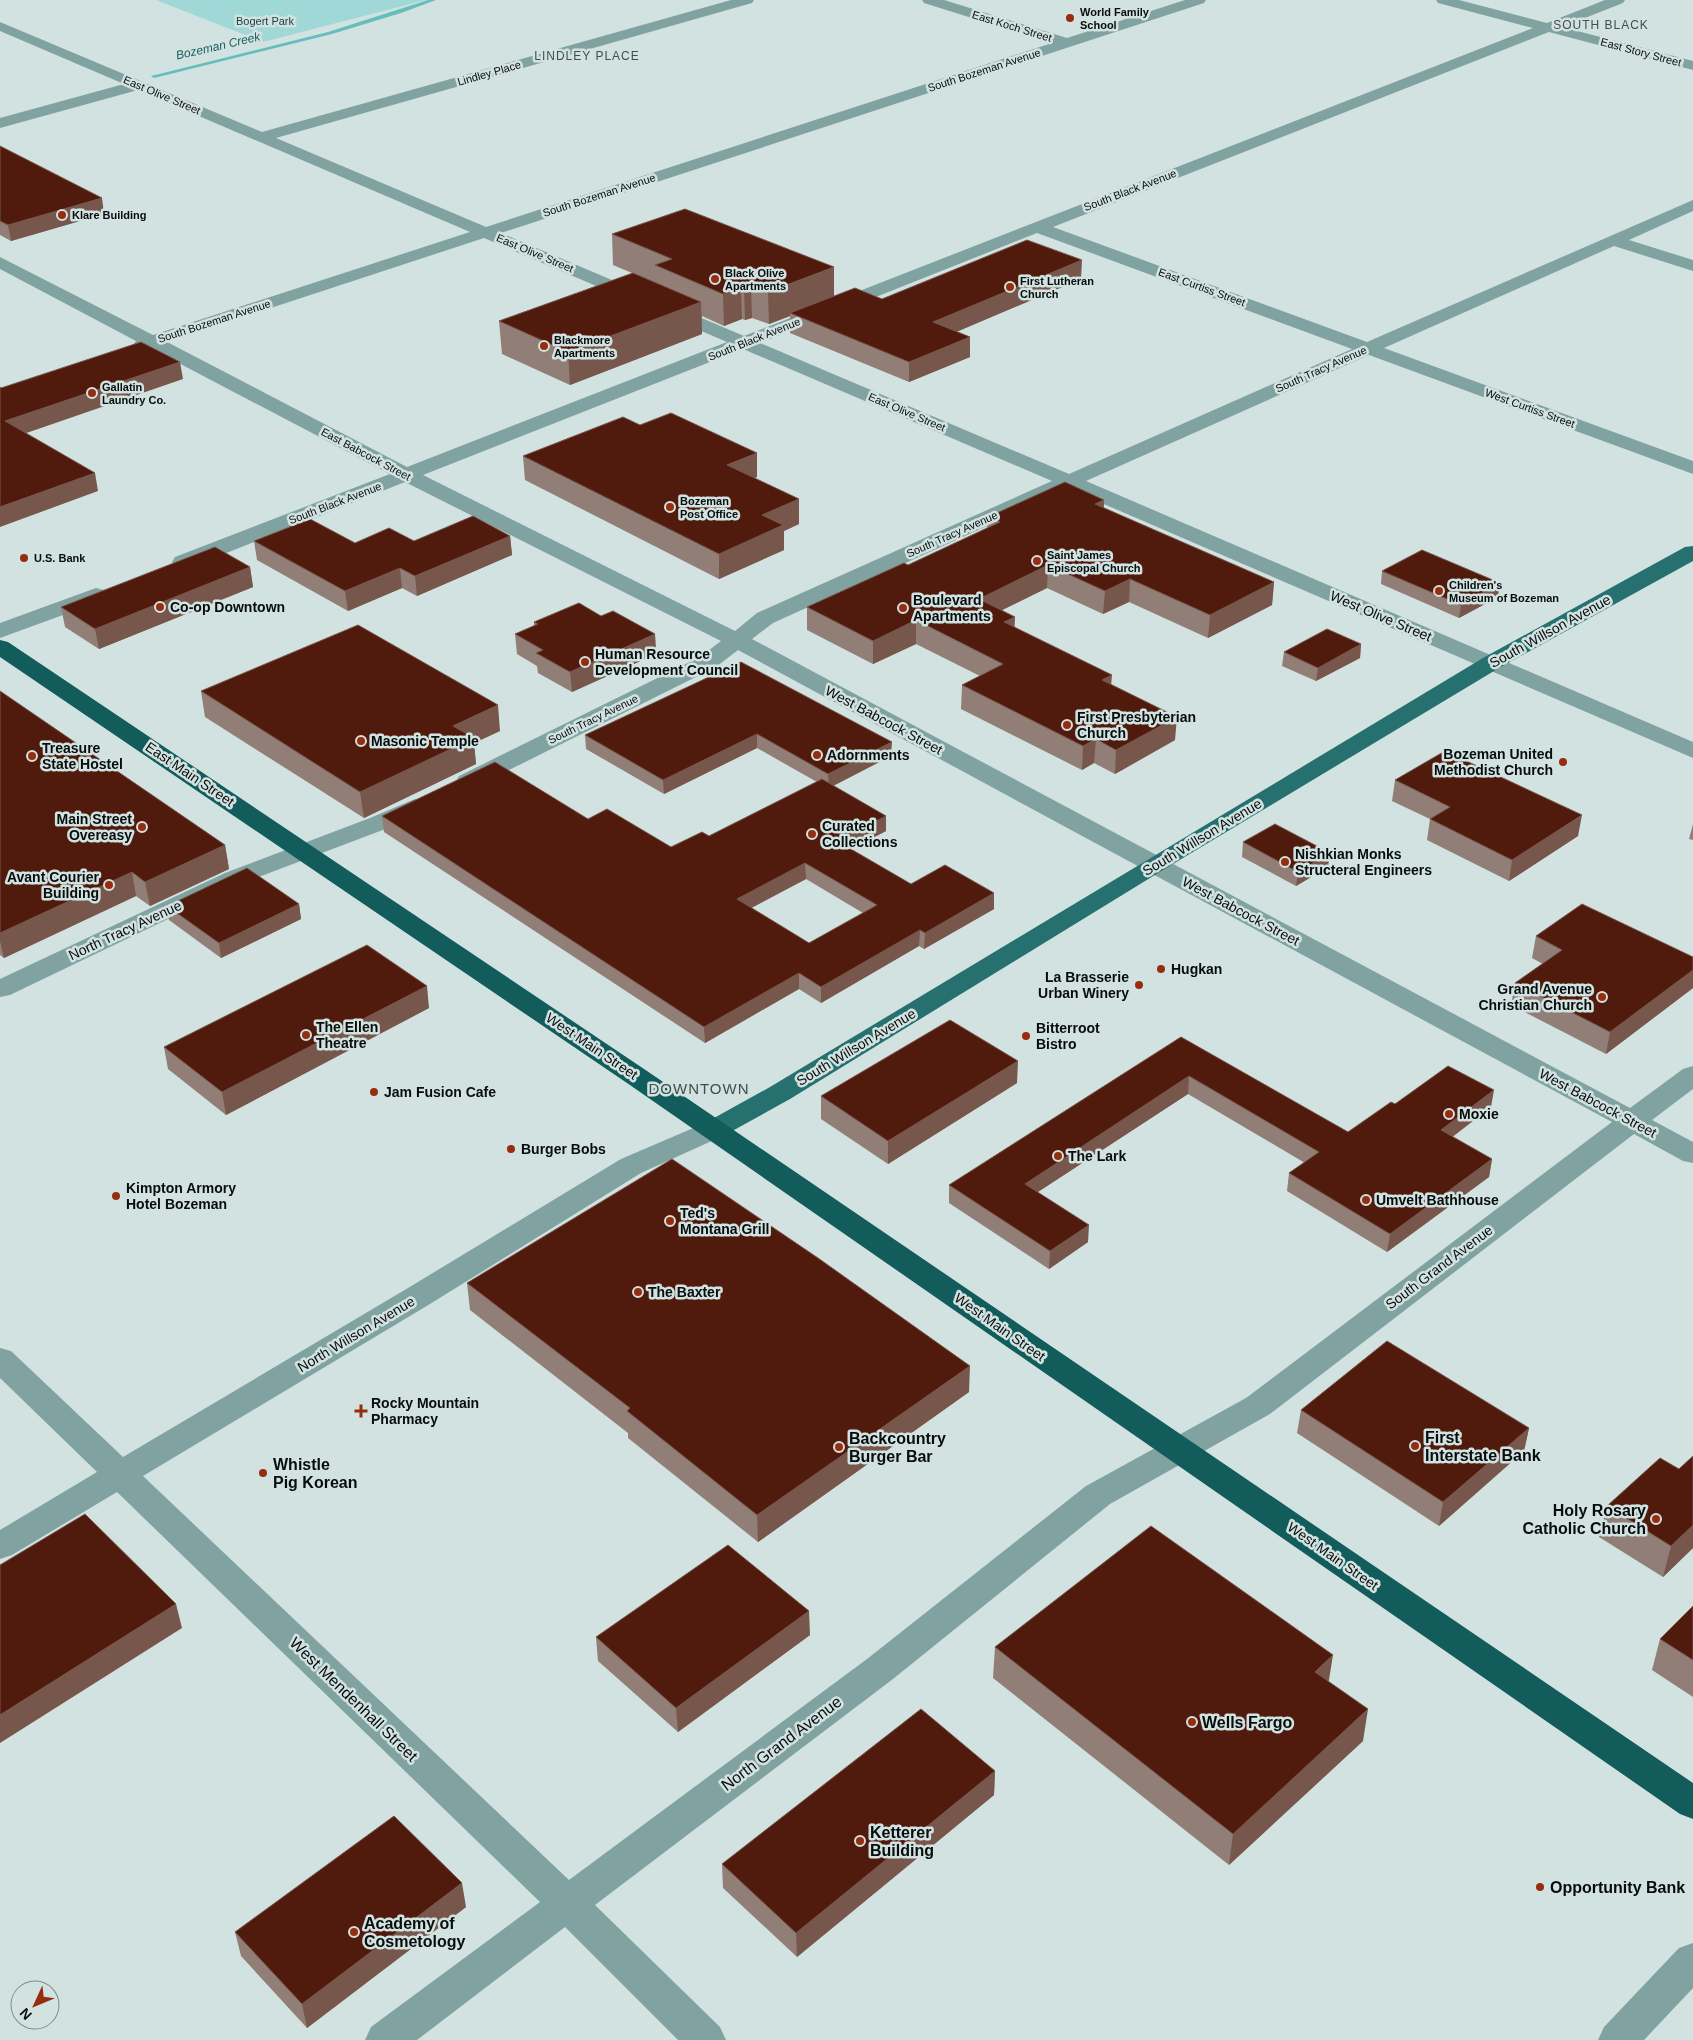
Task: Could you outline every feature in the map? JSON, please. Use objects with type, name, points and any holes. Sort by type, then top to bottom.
[{"type":"highway","name":"East Main Street","points":[[0,647],[306,851]]},
{"type":"highway","name":"West Main Street","points":[[306,851],[715,1129],[1693,1803]]},
{"type":"main road","name":"South Willson Avenue","points":[[715,1129],[780,1093],[1154,865],[1491,663],[1693,552]]},
{"type":"street","name":"Lindley Place","points":[[261,137],[747,0]]},
{"type":"street","name":"East Koch Street","points":[[929,0],[1067,43]]},
{"type":"street","name":"South Bozeman Avenue","points":[[125,350],[1199,0]]},
{"type":"street","name":"East Story Street","points":[[1443,0],[1693,66]]},
{"type":"street","name":"South Black Avenue","points":[[162,570],[1618,0]]},
{"type":"street","name":"East Olive Street","points":[[0,26],[1069,481]]},
{"type":"street","points":[[0,123],[139,85]]},
{"type":"street","name":"South Tracy Avenue","points":[[306,851],[379,823],[708,662],[765,618],[1367,348],[1693,205]]},
{"type":"street","name":"East Curtiss Street","points":[[1036,227],[1367,348]]},
{"type":"street","points":[[1613,240],[1693,266]]},
{"type":"street","name":"East Babcock Street","points":[[0,262],[407,475],[736,640]]},
{"type":"street","name":"West Curtiss Street","points":[[1367,348],[1693,468]]},
{"type":"street","name":"West Olive Street","points":[[1069,481],[1693,751]]},
{"type":"street","points":[[0,631],[108,590]]},
{"type":"street","name":"West Babcock Street","points":[[736,640],[1693,1154]]},
{"type":"street","name":"North Tracy Avenue","points":[[0,989],[234,878],[306,851]]},
{"type":"street","name":"South Grand Avenue","points":[[1180,1451],[1258,1406],[1693,1075]]},
{"type":"street","name":"North Willson Avenue","points":[[0,1546],[632,1166],[715,1129]]},
{"type":"street","name":"West Mendenhall Street","points":[[0,1359],[706,2040]]},
{"type":"street","name":"North Grand Avenue","points":[[385,2040],[880,1669],[1098,1495],[1180,1451]]},
{"type":"street","points":[[1618,2040],[1693,1960]]},
{"type":"green space","name":"Bogert Park","points":[[156,0],[426,0],[263,42]]},
{"type":"building","points":[[0,146],[102,198],[8,225],[0,221]]},
{"type":"building","points":[[685,209],[834,267],[768,292],[751,286],[741,287],[723,294],[655,265],[672,259],[612,234]]},
{"type":"building","points":[[1027,240],[1082,260],[933,322],[970,337],[909,362],[790,313],[855,288],[882,299]]},
{"type":"building","points":[[633,273],[701,302],[568,352],[499,321]]},
{"type":"building","points":[[141,342],[180,362],[5,421],[95,473],[0,507],[0,387]]},
{"type":"building","name":"Bozeman Post Office","points":[[671,413],[757,453],[727,465],[799,499],[762,515],[783,525],[719,554],[523,456],[623,417],[640,425]]},
{"type":"building","points":[[1065,482],[1104,500],[1095,504],[1274,582],[1210,615],[1130,579],[1105,591],[1048,565],[979,599],[1015,617],[1004,622],[1112,675],[1102,680],[1177,717],[1116,750],[1096,739],[1083,746],[962,685],[1003,664],[916,620],[873,641],[807,607],[904,563],[908,565],[1000,522],[988,517]]},
{"type":"building","points":[[473,516],[510,536],[415,576],[400,568],[345,591],[254,541],[310,519],[355,543],[389,528],[414,541]]},
{"type":"building","points":[[215,547],[250,567],[95,629],[61,607]]},
{"type":"building","points":[[1422,550],[1500,583],[1461,605],[1382,571]]},
{"type":"building","points":[[579,603],[601,616],[613,611],[655,634],[570,672],[536,653],[543,650],[515,634],[538,624],[534,622]]},
{"type":"building","points":[[358,625],[498,705],[453,726],[474,738],[360,792],[201,691]]},
{"type":"building","points":[[1327,629],[1361,644],[1318,668],[1284,652]]},
{"type":"building","points":[[741,662],[892,742],[828,774],[757,734],[663,780],[585,735]]},
{"type":"building","points":[[0,691],[225,845],[145,882],[132,872],[0,933]]},
{"type":"building","points":[[1445,751],[1582,815],[1512,860],[1430,819],[1450,807],[1395,780]]},
{"type":"building","points":[[495,762],[588,819],[607,809],[671,847],[702,832],[709,836],[822,779],[886,816],[837,841],[911,884],[945,865],[994,893],[925,933],[920,930],[821,987],[799,973],[704,1027],[382,816]],"holes":[[[805,863],[877,905],[809,943],[737,899]]]},
{"type":"building","points":[[1275,824],[1330,853],[1298,872],[1243,842]]},
{"type":"building","points":[[247,868],[299,904],[219,943],[167,906]]},
{"type":"building","name":"Grand Avenue Christian Church","points":[[1582,904],[1693,957],[1693,970],[1610,1032],[1515,983],[1562,950],[1536,936]]},
{"type":"building","name":"The Ellen Theatre","points":[[367,945],[427,986],[222,1092],[164,1047]]},
{"type":"building","points":[[950,1020],[1018,1061],[888,1141],[821,1096]]},
{"type":"building","points":[[1181,1037],[1348,1132],[1391,1102],[1395,1104],[1448,1066],[1494,1090],[1441,1130],[1492,1159],[1390,1234],[1289,1173],[1319,1152],[1189,1076],[1025,1184],[1089,1225],[1050,1251],[949,1185]]},
{"type":"building","points":[[672,1159],[818,1258],[970,1366],[757,1515],[627,1411],[630,1408],[467,1283]]},
{"type":"building","name":"First Interstate Bank","points":[[1387,1341],[1529,1428],[1443,1502],[1301,1410]]},
{"type":"building","points":[[1693,1456],[1693,1525],[1671,1546],[1607,1506],[1660,1458],[1679,1469]]},
{"type":"building","points":[[85,1514],[176,1604],[0,1715],[0,1565]]},
{"type":"building","name":"Wells Fargo","points":[[1151,1526],[1333,1655],[1315,1672],[1368,1709],[1233,1834],[995,1647]]},
{"type":"building","points":[[728,1545],[809,1611],[676,1708],[596,1637]]},
{"type":"building","points":[[1693,1606],[1693,1660],[1660,1639]]},
{"type":"building","name":"Ketterer Building","points":[[921,1709],[995,1771],[796,1933],[722,1864]]},
{"type":"building","name":"Academy of Cosmetology","points":[[394,1816],[462,1883],[302,2004],[235,1932]]},
{"type":"waterway","name":"Bozeman Creek","points":[[154,76],[330,33],[433,0]]},
{"type":"place","name":"World Family School","points":[[1070,18]]},
{"type":"place","name":"Klare Building","points":[[62,215]]},
{"type":"place","name":"Black Olive Apartments","points":[[715,279]]},
{"type":"place","name":"First Lutheran Church","points":[[1010,287]]},
{"type":"place","name":"Blackmore Apartments","points":[[544,346]]},
{"type":"place","name":"Gallatin Laundry Co.","points":[[92,393]]},
{"type":"place","name":"Bozeman Post Office","points":[[670,507]]},
{"type":"place","name":"U.S. Bank","points":[[24,558]]},
{"type":"place","name":"Saint James Episcopal Church","points":[[1037,561]]},
{"type":"place","name":"Children's Museum of Bozeman","points":[[1439,591]]},
{"type":"place","name":"Co-op Downtown","points":[[160,607]]},
{"type":"place","name":"Boulevard Apartments","points":[[903,608]]},
{"type":"place","name":"Human Resource Development Council","points":[[585,662]]},
{"type":"place","name":"First Presbyterian Church","points":[[1067,725]]},
{"type":"place","name":"Masonic Temple","points":[[361,741]]},
{"type":"place","name":"Adornments","points":[[817,755]]},
{"type":"place","name":"Treasure State Hostel","points":[[32,756]]},
{"type":"place","name":"Bozeman United Methodist Church","points":[[1563,762]]},
{"type":"place","name":"Main Street Overeasy","points":[[142,827]]},
{"type":"place","name":"Curated Collections","points":[[812,834]]},
{"type":"place","name":"Nishkian Monks Structeral Engineers","points":[[1285,862]]},
{"type":"place","name":"Avant Courier Building","points":[[109,885]]},
{"type":"place","name":"Hugkan","points":[[1161,969]]},
{"type":"place","name":"La Brasserie Urban Winery","points":[[1139,985]]},
{"type":"place","name":"Grand Avenue Christian Church","points":[[1602,997]]},
{"type":"place","name":"The Ellen Theatre","points":[[306,1035]]},
{"type":"place","name":"Bitterroot Bistro","points":[[1026,1036]]},
{"type":"place","name":"Jam Fusion Cafe","points":[[374,1092]]},
{"type":"place","name":"Moxie","points":[[1449,1114]]},
{"type":"place","name":"Burger Bobs","points":[[511,1149]]},
{"type":"place","name":"The Lark","points":[[1058,1156]]},
{"type":"place","name":"Kimpton Armory Hotel Bozeman","points":[[116,1196]]},
{"type":"place","name":"Umvelt Bathhouse","points":[[1366,1200]]},
{"type":"place","name":"Ted's Montana Grill","points":[[670,1221]]},
{"type":"place","name":"The Baxter","points":[[638,1292]]},
{"type":"place","name":"Rocky Mountain Pharmacy","points":[[361,1411]]},
{"type":"place","name":"First Interstate Bank","points":[[1415,1446]]},
{"type":"place","name":"Backcountry Burger Bar","points":[[839,1447]]},
{"type":"place","name":"Whistle Pig Korean","points":[[263,1473]]},
{"type":"place","name":"Holy Rosary Catholic Church","points":[[1656,1519]]},
{"type":"place","name":"Wells Fargo","points":[[1192,1722]]},
{"type":"place","name":"Ketterer Building","points":[[860,1841]]},
{"type":"place","name":"Opportunity Bank","points":[[1540,1887]]},
{"type":"place","name":"Academy of Cosmetology","points":[[354,1932]]},
{"type":"district","name":"SOUTH BLACK","points":[[1601,25]]},
{"type":"district","name":"LINDLEY PLACE","points":[[587,56]]},
{"type":"district","name":"DOWNTOWN","points":[[699,1089]]}]
